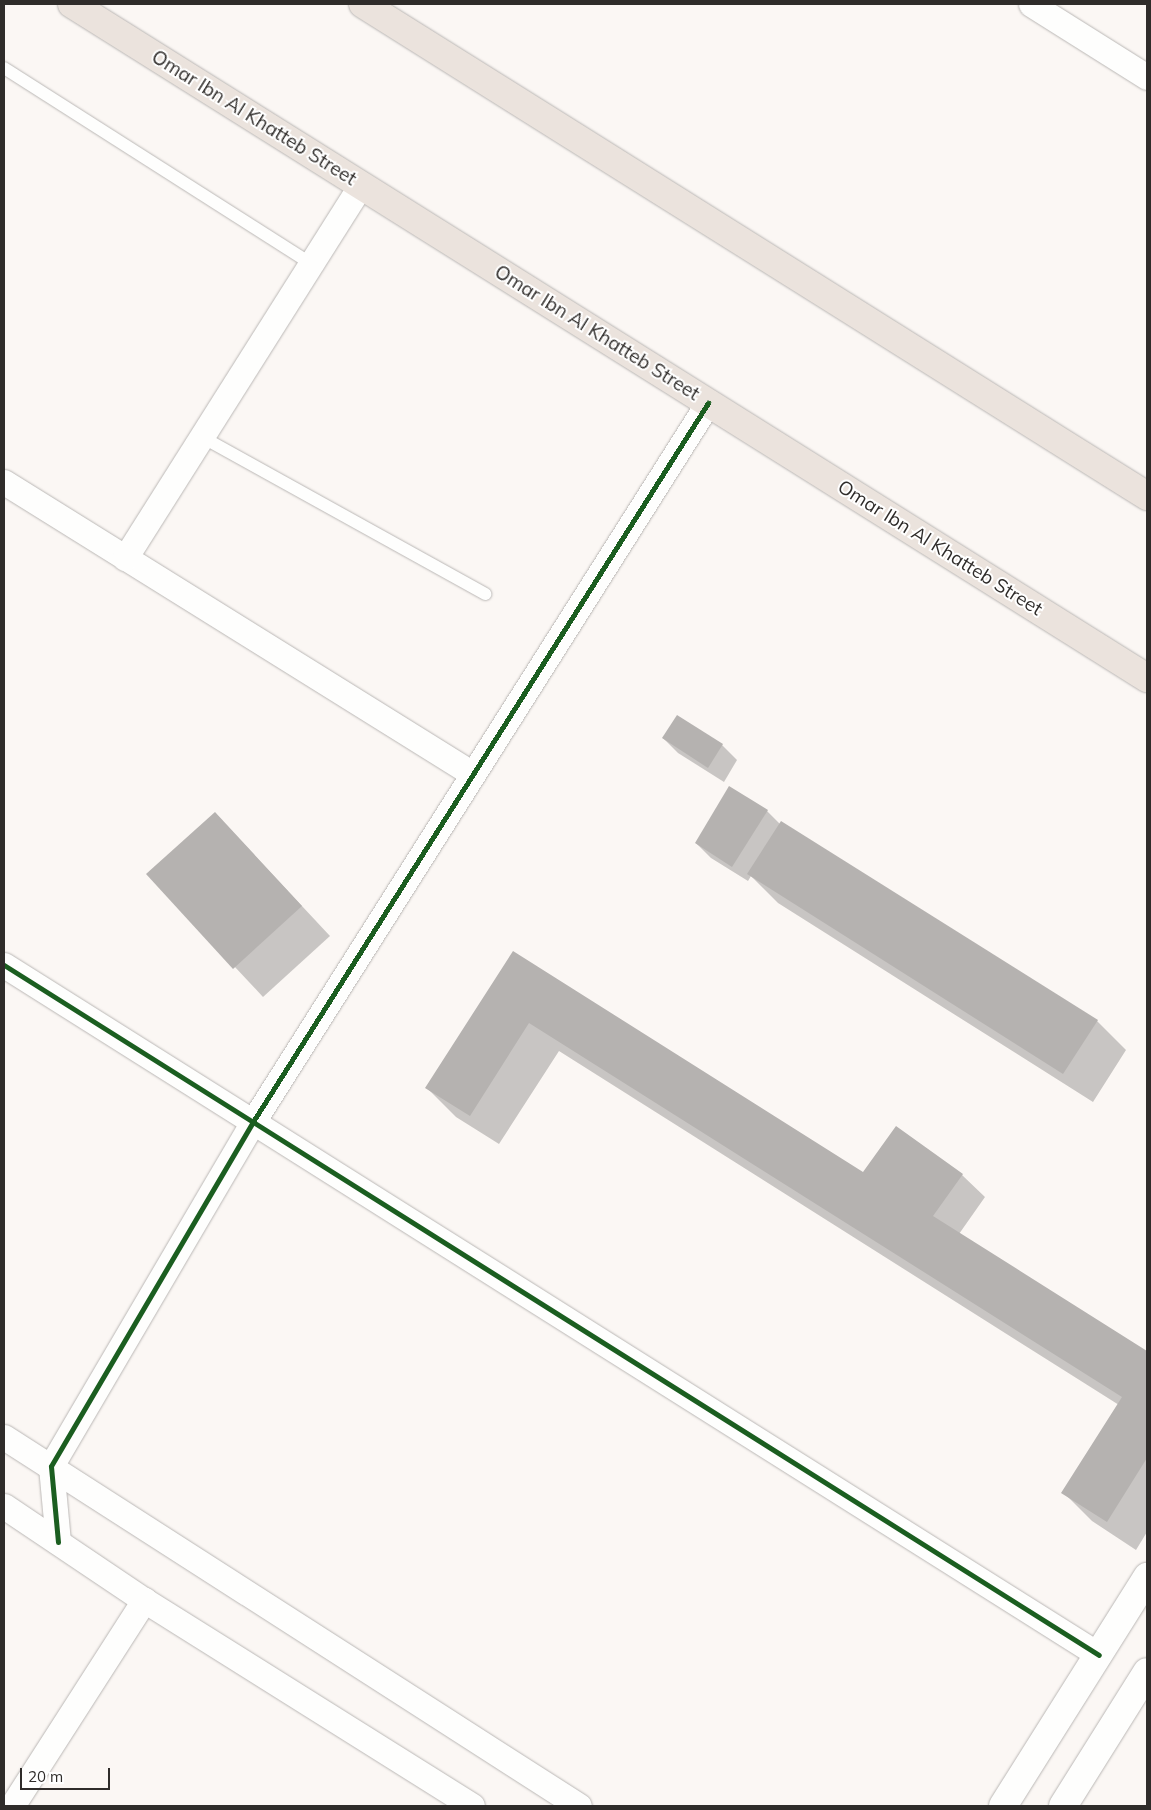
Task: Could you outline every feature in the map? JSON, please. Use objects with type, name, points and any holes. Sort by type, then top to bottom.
[{"type":"main road","name":"Omar Ibn Al Khatteb Street","points":[[72,4],[1147,678]]},
{"type":"main road","points":[[363,4],[1147,496]]},
{"type":"street","points":[[1031,4],[1147,77]]},
{"type":"street","points":[[126,558],[312,264],[360,184]]},
{"type":"street","points":[[58,1542],[51,1466],[254,1120],[708,403]]},
{"type":"street","points":[[4,482],[473,774]]},
{"type":"street","points":[[4,965],[254,1120],[1099,1655]]},
{"type":"street","points":[[4,1437],[579,1806]]},
{"type":"street","points":[[4,1506],[144,1600],[472,1806]]},
{"type":"street","points":[[1003,1806],[1147,1577]]},
{"type":"street","points":[[12,1806],[144,1600]]},
{"type":"street","points":[[1063,1806],[1147,1672]]},
{"type":"lane","points":[[4,68],[312,264]]},
{"type":"lane","points":[[202,436],[485,594]]},
{"type":"building","points":[[677,715],[723,744],[708,768],[662,738]]},
{"type":"building","points":[[729,786],[768,810],[732,867],[695,843]]},
{"type":"building","points":[[215,812],[302,906],[233,969],[146,874]]},
{"type":"building","points":[[781,821],[1098,1020],[1063,1074],[747,874]]},
{"type":"building","points":[[513,951],[863,1172],[896,1126],[963,1174],[933,1216],[1147,1351],[1147,1458],[1107,1522],[1061,1493],[1122,1397],[529,1023],[470,1116],[425,1088]]},
{"type":"cycle path","points":[[58,1542],[51,1466],[254,1120],[708,403]]},
{"type":"cycle path","points":[[4,965],[1099,1655]]}]
